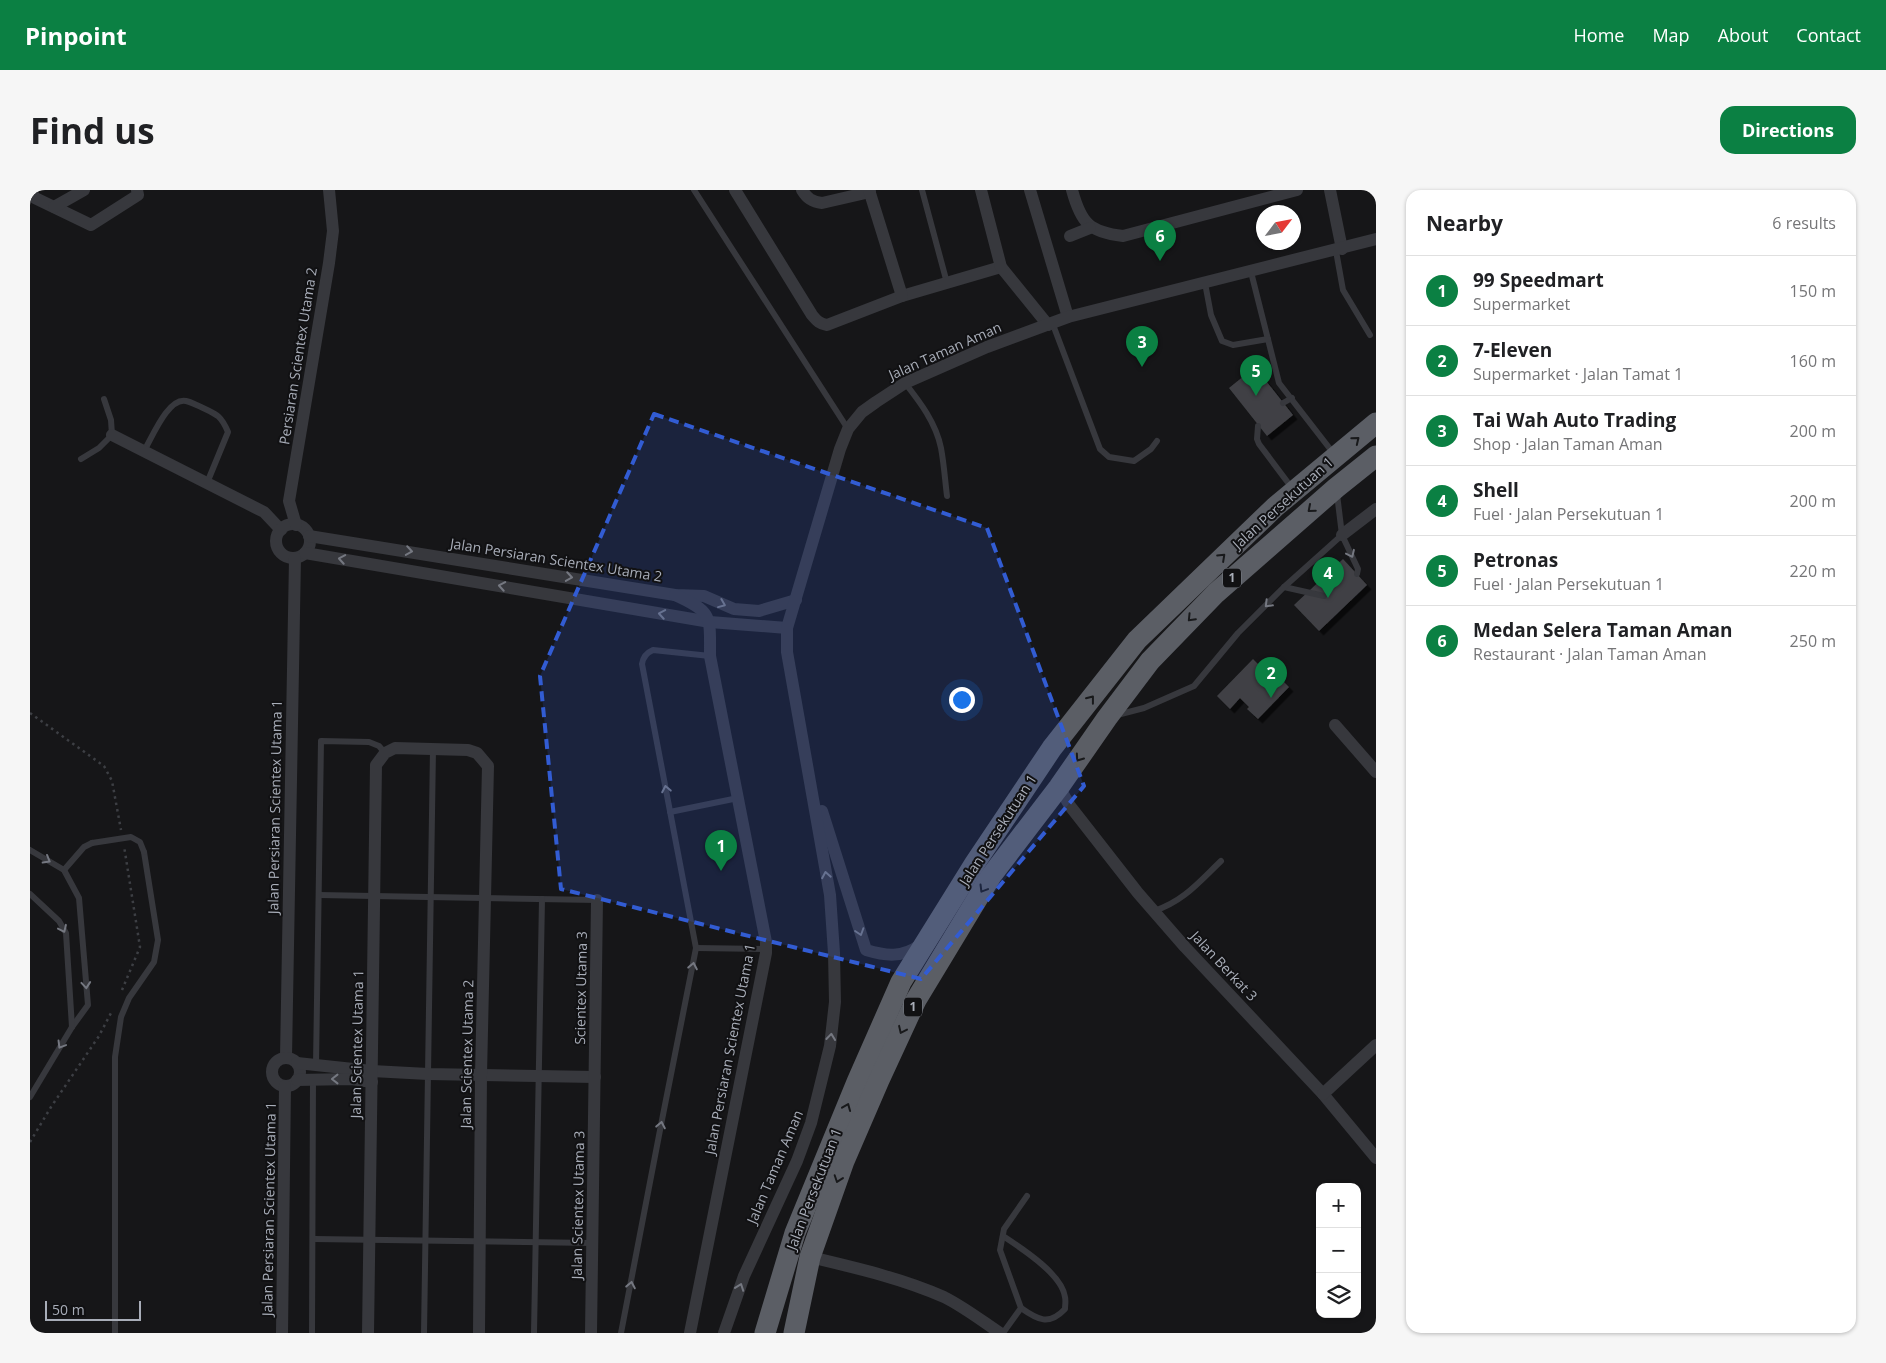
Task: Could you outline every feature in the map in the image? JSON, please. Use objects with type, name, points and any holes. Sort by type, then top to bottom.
[{"type":"highway","name":"Jalan Persekutuan 1","points":[[765,1333],[795,1233],[853,1091],[901,982],[975,863],[1052,748],[1137,640],[1208,570],[1295,491],[1376,424]]},
{"type":"highway","name":"Jalan Persekutuan 1","points":[[794,1333],[810,1258],[844,1161],[916,1000],[991,876],[1059,787],[1150,661],[1216,593],[1336,488],[1376,456]]},
{"type":"street","points":[[54,207],[84,190]]},
{"type":"street","points":[[30,191],[35,198],[91,225],[138,195],[137,190]]},
{"type":"street","name":"Persiaran Scientex Utama 2","points":[[296,525],[289,501],[329,263],[333,231],[329,190]]},
{"type":"street","points":[[735,190],[818,322],[827,325],[902,296],[1001,267]]},
{"type":"street","points":[[982,190],[1001,267],[1050,324]]},
{"type":"street","points":[[1030,190],[1068,317]]},
{"type":"street","points":[[1072,190],[1077,208],[1090,228]]},
{"type":"street","points":[[1070,236],[1090,228],[1123,236],[1260,195],[1298,190]]},
{"type":"street","points":[[1330,190],[1339,250]]},
{"type":"street","points":[[805,194],[815,202],[822,203],[870,191],[902,296]]},
{"type":"street","name":"Jalan Taman Aman","points":[[724,1333],[744,1276],[796,1161],[811,1123],[830,1046],[835,1002],[834,943],[830,895],[787,652],[787,628],[829,481],[848,429],[862,412],[905,383],[987,347],[1068,317],[1376,240]]},
{"type":"street","points":[[112,435],[264,512],[281,530]]},
{"type":"street","points":[[1342,535],[1376,509]]},
{"type":"street","points":[[300,555],[309,547],[309,536],[303,528],[289,525],[278,533],[276,542],[279,550],[286,556],[300,555],[710,622],[787,628]]},
{"type":"street","name":"Jalan Persiaran Scientex Utama 2","points":[[309,536],[674,595],[704,596],[734,609],[759,611],[796,600]]},
{"type":"street","name":"Jalan Persiaran Scientex Utama 1","points":[[291,1083],[276,1082],[272,1069],[276,1060],[286,1057],[300,555]]},
{"type":"street","points":[[674,595],[696,604],[710,622]]},
{"type":"street","name":"Jalan Persiaran Scientex Utama 1","points":[[690,1333],[766,949],[710,656],[710,622]]},
{"type":"street","points":[[1335,726],[1376,772]]},
{"type":"street","points":[[383,755],[395,748],[433,749]]},
{"type":"street","name":"Jalan Scientex Utama 2","points":[[433,749],[468,750],[477,753],[488,766],[479,1333]]},
{"type":"street","name":"Jalan Scientex Utama 1","points":[[368,1333],[376,765],[383,755]]},
{"type":"street","name":"Jalan Taman Aman","points":[[808,768],[866,950],[883,955],[901,955],[911,952],[929,938]]},
{"type":"street","name":"Jalan Berkat 3","points":[[1059,787],[1070,806],[1154,911],[1211,975],[1323,1094],[1376,1158]]},
{"type":"street","name":"Scientex Utama 3","points":[[594,1077],[597,900]]},
{"type":"street","points":[[1323,1094],[1376,1045]]},
{"type":"street","points":[[286,1057],[297,1063],[372,1076]]},
{"type":"street","name":"Jalan Persiaran Scientex Utama 1","points":[[282,1333],[291,1083],[300,1072],[297,1063]]},
{"type":"street","points":[[291,1083],[313,1079],[352,1079],[372,1076],[428,1074],[594,1077]]},
{"type":"street","name":"Jalan Scientex Utama 3","points":[[591,1333],[594,1077]]},
{"type":"street","points":[[810,1258],[892,1277],[926,1290],[946,1298],[1001,1333]]},
{"type":"lane","points":[[694,190],[848,429]]},
{"type":"lane","points":[[922,190],[947,283]]},
{"type":"lane","points":[[1339,250],[1344,290],[1370,335]]},
{"type":"lane","points":[[1251,272],[1279,382],[1336,456]]},
{"type":"lane","points":[[1205,283],[1211,315],[1222,341],[1233,345],[1268,339]]},
{"type":"lane","points":[[1050,324],[1100,449],[1109,456],[1134,461],[1143,456],[1157,441]]},
{"type":"lane","points":[[905,383],[921,403],[932,423],[941,447],[947,496]]},
{"type":"lane","points":[[1283,403],[1292,398]]},
{"type":"lane","points":[[81,459],[99,448],[112,435],[111,420],[104,399]]},
{"type":"lane","points":[[144,451],[168,409],[176,402],[185,400],[216,414],[222,419],[228,432],[207,483]]},
{"type":"lane","points":[[1258,426],[1259,444],[1295,491]]},
{"type":"lane","points":[[1336,488],[1342,535],[1358,569],[1357,574]]},
{"type":"lane","points":[[1107,718],[1144,708],[1194,686],[1238,633],[1284,587],[1342,535]]},
{"type":"lane","points":[[1284,587],[1324,596]]},
{"type":"lane","points":[[622,1333],[696,948],[642,664],[643,658],[653,650],[710,656]]},
{"type":"lane","points":[[316,1065],[321,741],[369,742],[379,746],[383,755]]},
{"type":"lane","points":[[424,1333],[433,749]]},
{"type":"lane","points":[[670,812],[738,798]]},
{"type":"lane","points":[[64,870],[84,847],[92,843],[132,837],[140,842],[144,852],[158,940],[154,962],[129,998],[121,1017],[115,1057],[115,1333]]},
{"type":"lane","points":[[30,850],[64,870],[79,898],[88,1005],[72,1027],[30,1097]]},
{"type":"lane","points":[[1154,911],[1170,906],[1185,896],[1221,861]]},
{"type":"lane","points":[[30,894],[59,921],[66,933],[72,1027]]},
{"type":"lane","points":[[319,895],[597,900]]},
{"type":"lane","points":[[534,1333],[542,899]]},
{"type":"lane","points":[[696,948],[766,949]]},
{"type":"lane","points":[[312,1333],[314,1238],[313,1079]]},
{"type":"lane","points":[[1003,1236],[1034,1258],[1055,1278],[1065,1296],[1065,1309],[1054,1317],[1037,1320],[1021,1308],[1000,1250],[1004,1229],[1027,1196]]},
{"type":"lane","points":[[314,1238],[592,1243]]},
{"type":"lane","points":[[1001,1333],[1021,1308]]},
{"type":"path","points":[[30,713],[104,766],[112,781],[122,836]]},
{"type":"path","points":[[120,992],[140,947],[124,845]]},
{"type":"path","points":[[30,1142],[50,1107],[99,1036],[114,1005]]},
{"type":"highlighted area","points":[[654,414],[987,528],[1084,786],[921,979],[561,889],[540,676]]},
{"type":"building","points":[[1255,367],[1293,415],[1267,436],[1229,388]]},
{"type":"building","points":[[1343,559],[1367,585],[1319,631],[1294,605]]},
{"type":"building","points":[[1253,659],[1266,672],[1262,676],[1270,684],[1278,676],[1289,687],[1258,719],[1247,709],[1249,707],[1240,698],[1230,709],[1217,696]]},
{"type":"place","name":"Medan Selera Taman Aman","points":[[1160,261]]},
{"type":"place","name":"Tai Wah Auto Trading","points":[[1142,367]]},
{"type":"place","name":"Petronas","points":[[1256,396]]},
{"type":"place","name":"Shell","points":[[1328,598]]},
{"type":"place","name":"7-Eleven","points":[[1271,698]]},
{"type":"place","name":"99 Speedmart","points":[[721,871]]}]
